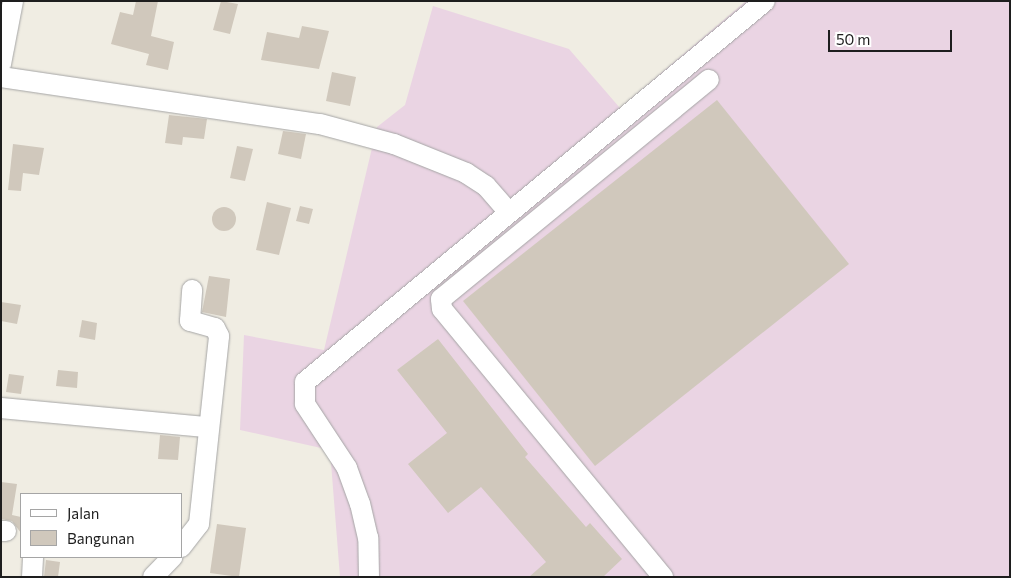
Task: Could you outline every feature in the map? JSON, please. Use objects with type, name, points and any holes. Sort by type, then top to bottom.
[{"type":"street","points":[[1,64],[13,1]]},
{"type":"street","points":[[369,577],[368,538],[360,504],[347,468],[305,404],[305,382],[765,1]]},
{"type":"street","points":[[1,77],[320,124],[394,144],[466,173],[486,186],[509,212]]},
{"type":"street","points":[[663,577],[442,309],[441,300],[709,80]]},
{"type":"street","points":[[182,546],[199,524],[206,427],[219,336],[215,328],[190,321],[192,290]]},
{"type":"street","points":[[1,408],[206,427]]},
{"type":"street","points":[[32,577],[33,558]]},
{"type":"street","points":[[153,577],[171,558]]},
{"type":"shaded area","points":[[746,1],[1010,1],[1010,577],[340,577],[330,450],[240,430],[244,335],[324,350],[377,127],[405,105],[433,6],[569,49],[620,108]]},
{"type":"building","points":[[136,1],[158,1],[151,36],[174,42],[168,70],[146,65],[149,54],[111,44],[120,12],[133,15]]},
{"type":"building","points":[[221,1],[238,4],[230,34],[213,30]]},
{"type":"building","points":[[302,26],[329,31],[319,69],[261,60],[267,32],[299,38]]},
{"type":"building","points":[[332,72],[356,77],[350,106],[326,101]]},
{"type":"building","points":[[717,100],[849,264],[595,466],[463,301]]},
{"type":"building","points":[[169,115],[207,119],[204,139],[183,137],[182,145],[165,143]]},
{"type":"building","points":[[283,131],[306,134],[301,159],[278,154]]},
{"type":"building","points":[[13,144],[44,148],[39,175],[23,173],[21,191],[8,190]]},
{"type":"building","points":[[237,146],[253,149],[245,181],[230,178]]},
{"type":"building","points":[[267,202],[291,208],[279,255],[256,250]]},
{"type":"building","points":[[300,206],[313,209],[309,224],[296,221]]},
{"type":"building","points":[[224,207],[233,210],[236,219],[233,228],[224,231],[215,228],[212,219],[215,210]]},
{"type":"building","points":[[209,276],[230,279],[226,317],[202,312]]},
{"type":"building","points":[[1,302],[21,305],[17,324],[1,321]]},
{"type":"building","points":[[82,320],[97,323],[95,340],[79,337]]},
{"type":"building","points":[[438,339],[528,454],[525,457],[586,527],[590,523],[622,559],[603,577],[529,577],[546,562],[481,487],[448,513],[408,464],[447,433],[397,370]]},
{"type":"building","points":[[58,370],[78,372],[77,388],[56,386]]},
{"type":"building","points":[[9,374],[24,376],[21,394],[6,392]]},
{"type":"building","points":[[160,435],[180,437],[178,460],[158,459]]},
{"type":"building","points":[[1,482],[17,484],[12,515],[20,517],[20,532],[12,521],[1,519]]},
{"type":"building","points":[[217,524],[246,528],[239,577],[210,573]]},
{"type":"building","points":[[46,560],[60,562],[58,577],[44,577]]}]
